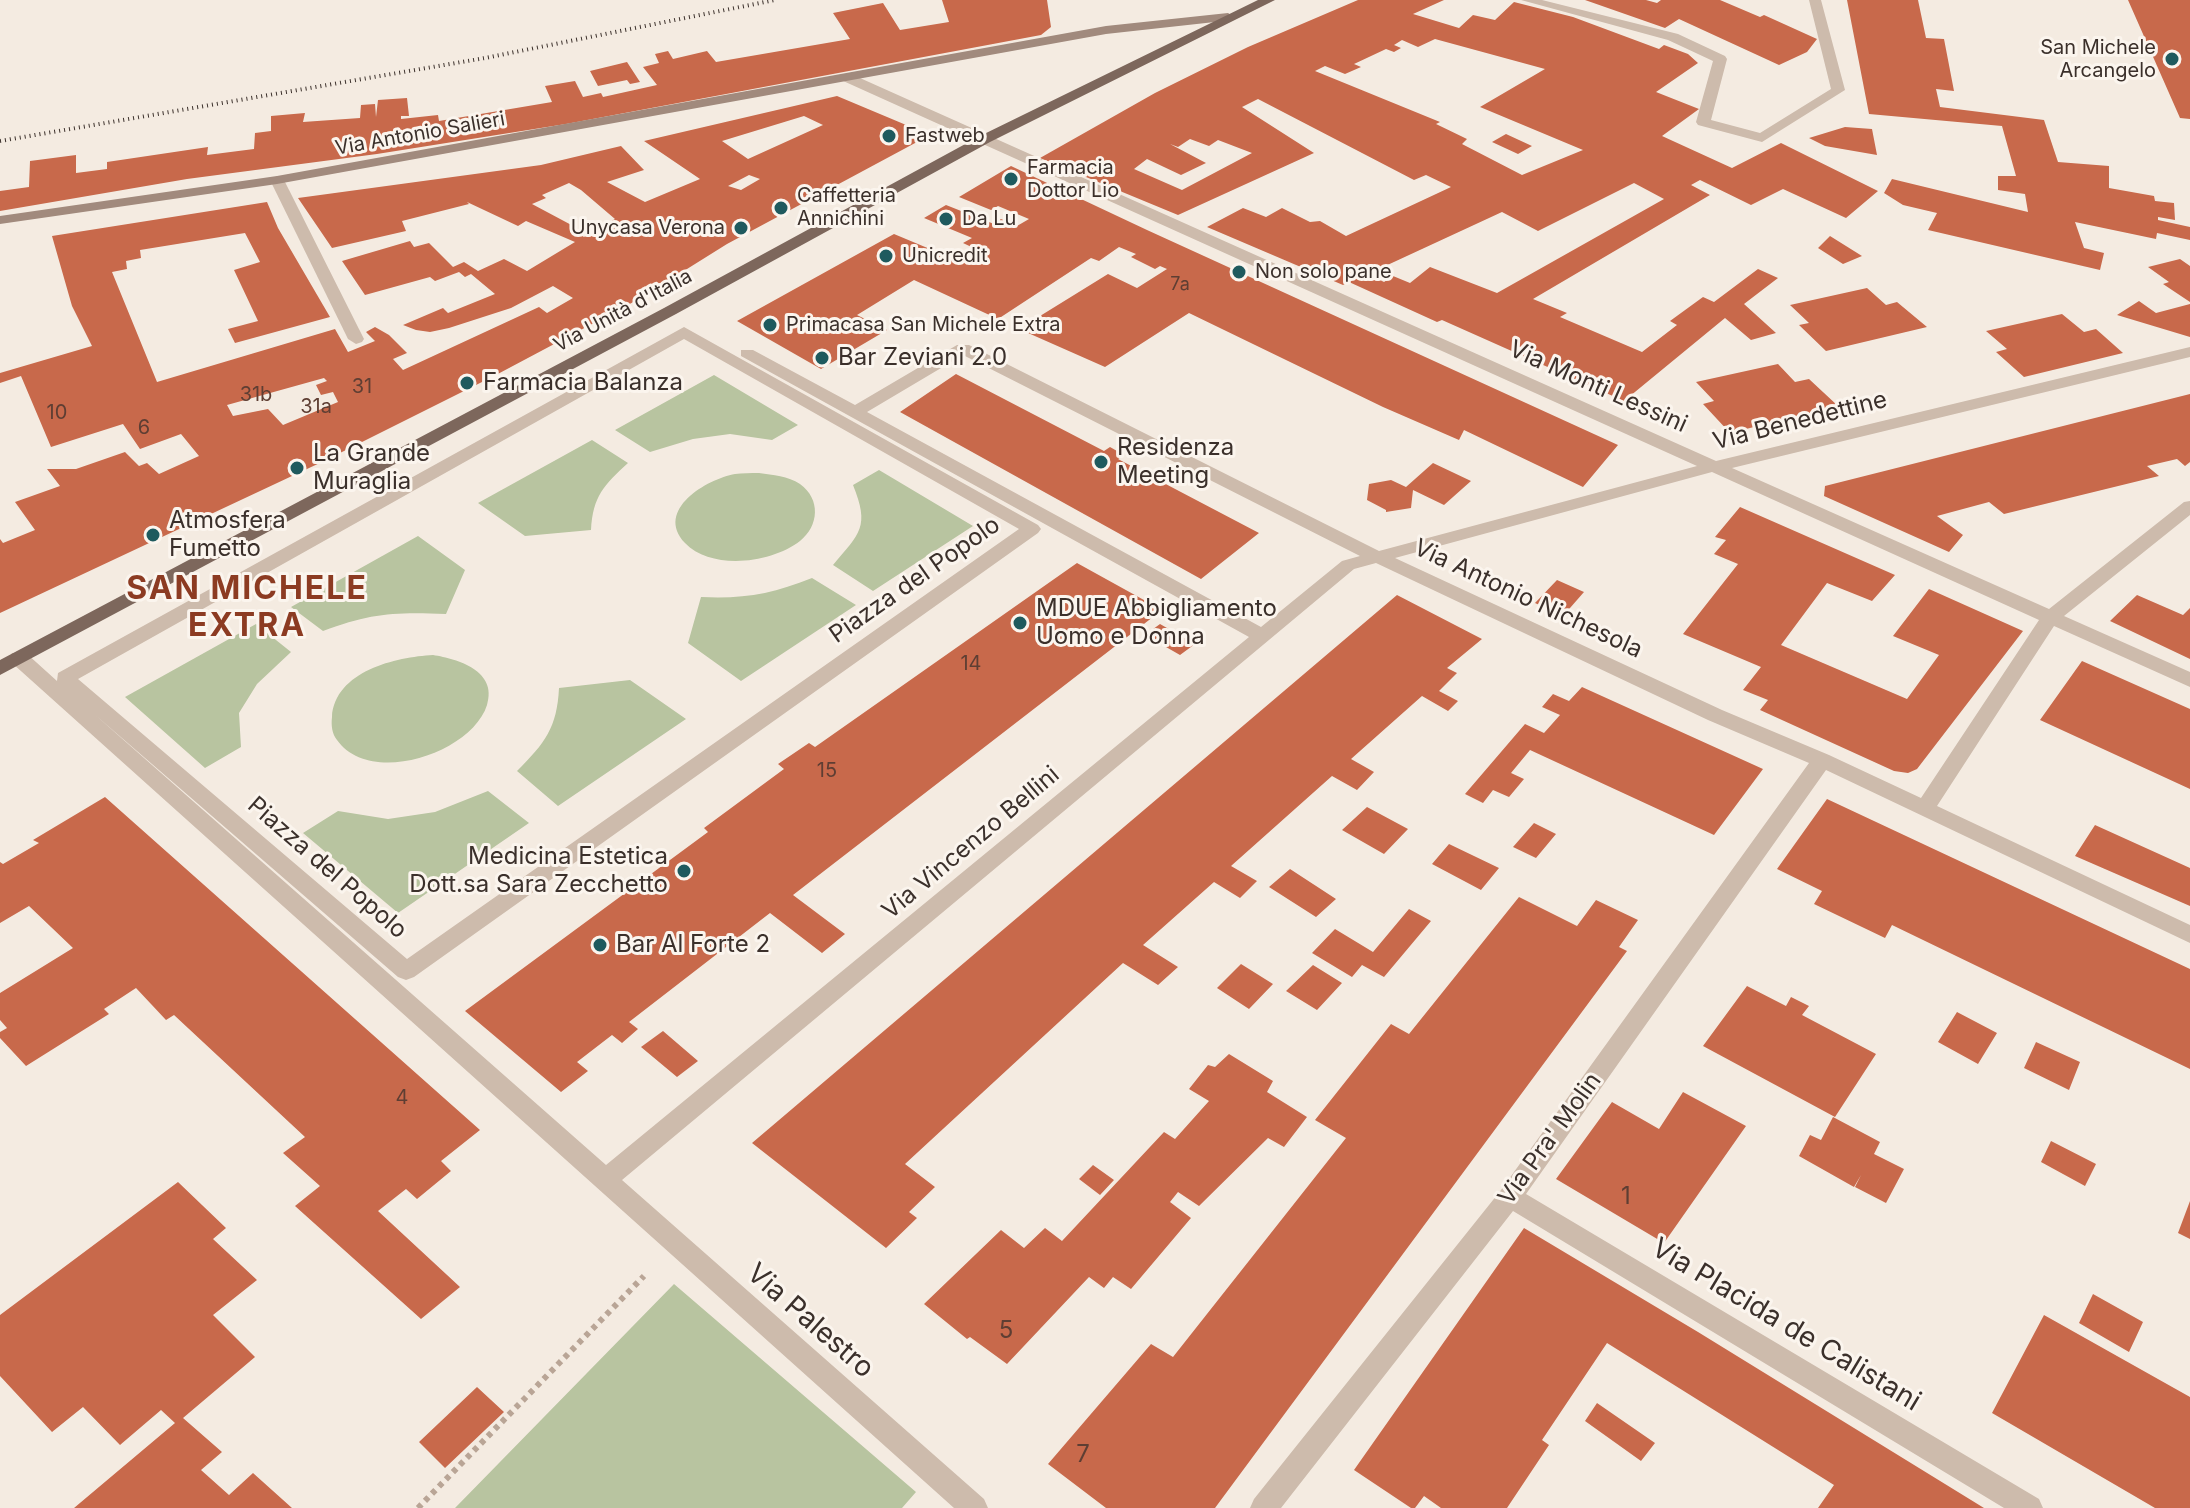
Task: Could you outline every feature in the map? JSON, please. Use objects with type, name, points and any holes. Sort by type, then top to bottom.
[{"type":"main road","name":"Via Unità d'Italia","points":[[10,663],[985,139],[1228,17],[1269,0]]},
{"type":"street","points":[[1527,0],[1673,37],[1720,59],[1703,122],[1762,138],[1838,90],[1815,0]]},
{"type":"street","name":"Via Antonio Salieri","points":[[0,220],[277,180],[1106,30],[1228,17]]},
{"type":"street","name":"Via Monti Lessini","points":[[846,77],[2190,680]]},
{"type":"street","points":[[277,180],[356,339]]},
{"type":"street","name":"Piazza del Popolo","points":[[670,311],[1262,636]]},
{"type":"street","name":"Piazza del Popolo","points":[[684,332],[1032,529],[406,971],[65,678],[684,332]]},
{"type":"street","name":"Via Antonio Nichesola","points":[[857,411],[963,348],[1377,557],[1715,715],[1822,760],[2190,935]]},
{"type":"street","name":"Via Benedettine","points":[[1377,557],[1716,466],[2190,352]]},
{"type":"street","points":[[1925,808],[2049,619],[2190,506]]},
{"type":"street","name":"Via Vincenzo Bellini","points":[[604,1181],[1348,565],[1377,557]]},
{"type":"street","name":"Piazza del Popolo","points":[[10,663],[604,1181]]},
{"type":"street","name":"Via Pra' Molin","points":[[1264,1508],[1510,1197],[1822,760]]},
{"type":"street","name":"Via Palestro","points":[[604,1181],[974,1508]]},
{"type":"street","name":"Via Placida de Calistani","points":[[1510,1197],[2029,1508]]},
{"type":"path","points":[[418,1508],[676,1244]]},
{"type":"green space","points":[[714,375],[798,425],[772,440],[730,434],[693,439],[650,452],[615,430]]},
{"type":"green space","points":[[592,440],[628,463],[601,492],[594,508],[591,530],[525,536],[478,503]]},
{"type":"green space","points":[[879,470],[973,526],[873,591],[833,565],[860,529],[861,511],[853,485]]},
{"type":"green space","points":[[759,473],[795,481],[812,497],[814,520],[800,541],[774,555],[742,561],[710,558],[685,543],[677,531],[676,519],[688,498],[724,477]]},
{"type":"green space","points":[[418,536],[465,570],[446,614],[383,615],[323,631],[291,607]]},
{"type":"green space","points":[[812,578],[856,605],[741,681],[688,643],[701,597],[758,594]]},
{"type":"green space","points":[[256,624],[291,652],[257,684],[239,713],[241,747],[205,768],[125,697]]},
{"type":"green space","points":[[433,655],[474,669],[487,683],[487,705],[478,722],[462,737],[442,750],[395,762],[372,761],[352,754],[337,740],[332,717],[336,701],[344,688],[356,678],[386,663]]},
{"type":"green space","points":[[630,680],[686,719],[558,806],[517,771],[548,734],[556,714],[559,688]]},
{"type":"green space","points":[[488,791],[529,823],[398,913],[303,833],[338,811],[388,819],[435,812]]},
{"type":"green space","points":[[674,1284],[916,1492],[902,1508],[455,1508]]},
{"type":"building","points":[[942,0],[1047,0],[1051,27],[1041,35],[566,124],[377,154],[187,179],[0,211],[0,191],[29,187],[30,161],[76,155],[76,173],[107,169],[107,162],[208,147],[207,155],[254,149],[255,133],[271,131],[271,116],[305,113],[303,122],[360,118],[361,105],[375,104],[376,117],[378,100],[407,98],[409,116],[401,116],[401,119],[438,115],[439,121],[552,102],[545,86],[575,81],[583,97],[601,93],[603,97],[657,85],[643,67],[659,63],[655,54],[668,51],[673,59],[707,51],[716,62],[850,39],[833,13],[883,3],[900,30],[949,22]]},
{"type":"building","points":[[1358,0],[1444,0],[1413,14],[1459,28],[1473,15],[1495,20],[1514,2],[1573,17],[1659,49],[1664,45],[1688,54],[1698,63],[1656,92],[1699,109],[1662,136],[1732,168],[1781,143],[1878,191],[1846,218],[1783,189],[1751,205],[1700,180],[1691,185],[1710,195],[1533,299],[1567,313],[1560,317],[1642,352],[1677,325],[1670,321],[1703,297],[1714,302],[1758,269],[1778,278],[1744,304],[1776,333],[1751,340],[1725,318],[1624,401],[1442,320],[1437,322],[1349,282],[1343,285],[1207,227],[1243,208],[1266,217],[1282,208],[1310,222],[1320,221],[1346,236],[1451,187],[1426,175],[1414,180],[1258,99],[1242,107],[1314,153],[1178,215],[1040,158],[1155,93],[1248,47]],"holes":[[[1435,39],[1545,69],[1480,107],[1583,150],[1522,175],[1462,144],[1467,139],[1436,124],[1440,122],[1315,71],[1325,66],[1345,74],[1361,67],[1354,64],[1386,49],[1394,52],[1401,48],[1394,45],[1402,40],[1418,47]],[[1190,139],[1209,146],[1218,140],[1252,153],[1182,190],[1134,169],[1147,159],[1181,175],[1206,163],[1170,144],[1178,147]],[[1634,183],[1664,199],[1497,293],[1430,267],[1410,283],[1393,276],[1384,282],[1368,274],[1502,212],[1538,231]]]},
{"type":"building","points":[[1585,0],[1646,0],[1657,3],[1661,0],[1720,0],[1760,17],[1764,15],[1817,39],[1807,52],[1779,65],[1679,19],[1665,28]]},
{"type":"building","points":[[1847,0],[1918,0],[1926,38],[1944,39],[1954,91],[1936,89],[1940,107],[2044,120],[2058,162],[2109,166],[2109,188],[2174,203],[2175,220],[2158,217],[2158,220],[2190,227],[2190,240],[2157,233],[2156,239],[2075,222],[2084,248],[2104,253],[2100,270],[1928,230],[1937,213],[1903,205],[1884,193],[1892,179],[2028,212],[2025,194],[1998,190],[1998,176],[2016,176],[2002,126],[1869,114]]},
{"type":"building","name":"San Michele Arcangelo","points":[[2128,0],[2190,0],[2190,119],[2180,118]]},
{"type":"building","points":[[627,62],[640,82],[630,84],[627,80],[598,86],[590,71]]},
{"type":"building","points":[[837,96],[930,135],[727,244],[639,299],[494,376],[324,461],[0,613],[0,539],[3,543],[35,530],[15,502],[60,486],[47,469],[76,469],[125,452],[139,466],[147,463],[159,474],[199,456],[181,434],[140,449],[123,424],[51,447],[21,376],[0,383],[0,373],[92,346],[72,306],[52,236],[267,202],[278,228],[330,317],[235,343],[228,329],[258,321],[234,270],[260,262],[245,233],[140,250],[141,258],[126,261],[127,269],[112,272],[157,382],[335,329],[348,352],[375,341],[366,332],[375,327],[389,335],[407,353],[393,359],[403,370],[539,307],[547,313],[573,298],[553,286],[511,308],[449,328],[430,332],[416,330],[403,325],[443,308],[448,313],[495,294],[471,274],[465,277],[459,272],[435,281],[430,277],[365,295],[342,261],[410,241],[414,247],[429,243],[453,267],[464,262],[478,271],[504,259],[527,271],[575,242],[526,221],[518,226],[467,202],[469,204],[402,221],[406,231],[332,248],[298,198],[541,165],[621,146],[644,170],[607,182],[645,202],[700,179],[644,141]],"holes":[[[804,116],[823,125],[748,159],[722,141]],[[749,175],[760,179],[741,190],[728,186]],[[569,183],[615,219],[584,237],[573,231],[577,228],[532,204],[546,198],[542,195]],[[324,378],[327,381],[316,385],[321,395],[333,392],[338,402],[283,425],[268,409],[233,416],[227,405]]]},
{"type":"building","points":[[1845,127],[1872,129],[1877,155],[1825,146],[1809,138]]},
{"type":"building","points":[[1506,134],[1532,146],[1518,154],[1492,142]]},
{"type":"building","points":[[1011,166],[1618,445],[1583,487],[1464,430],[1459,440],[1383,407],[1189,313],[1105,367],[1019,329],[1108,274],[1137,288],[1167,269],[1160,266],[1155,269],[1131,257],[1136,254],[1119,247],[1099,261],[1091,258],[998,319],[914,280],[857,315],[887,330],[821,369],[737,321],[894,234],[961,262],[980,251],[963,243],[972,238],[924,218],[946,205],[994,224],[1001,219],[1017,226],[1029,219],[998,206],[991,210],[959,197]]},
{"type":"building","points":[[1830,236],[1862,256],[1843,264],[1818,248]]},
{"type":"building","points":[[2180,259],[2190,266],[2190,302],[2163,284],[2169,282],[2148,267]]},
{"type":"building","points":[[1867,288],[1886,305],[1897,302],[1927,327],[1826,351],[1799,325],[1809,323],[1790,305]]},
{"type":"building","points":[[2139,301],[2156,313],[2190,304],[2190,337],[2117,315]]},
{"type":"building","points":[[2062,314],[2084,332],[2096,329],[2123,353],[2024,377],[1996,352],[2007,349],[1986,331]]},
{"type":"building","points":[[1778,364],[1795,382],[1809,379],[1838,406],[1730,433],[1703,404],[1714,401],[1696,382]]},
{"type":"building","points":[[956,374],[1104,451],[1110,447],[1124,455],[1118,459],[1259,533],[1201,579],[900,412]]},
{"type":"building","points":[[2190,394],[2190,462],[2185,466],[2177,459],[2147,466],[2159,476],[2004,514],[1989,502],[1937,516],[1963,535],[1949,552],[1824,496],[1825,486]]},
{"type":"building","points":[[1433,463],[1471,481],[1444,505],[1413,490],[1411,508],[1386,512],[1367,500],[1369,484],[1391,480],[1406,487]]},
{"type":"building","points":[[1740,507],[1895,575],[1872,601],[1827,583],[1781,645],[1907,699],[1939,655],[1893,636],[1929,589],[2023,631],[1917,769],[1908,773],[1894,771],[1760,710],[1768,700],[1743,690],[1761,667],[1683,634],[1738,564],[1714,554],[1726,540],[1715,537]]},
{"type":"building","points":[[1077,563],[1162,610],[793,895],[845,934],[822,953],[770,913],[629,1022],[638,1029],[622,1043],[612,1035],[577,1062],[588,1071],[561,1092],[465,1011],[708,832],[704,828],[784,769],[778,764],[809,743],[815,747]]},
{"type":"building","points":[[1557,580],[1584,592],[1563,616],[1535,603]]},
{"type":"building","points":[[1397,595],[1482,639],[1447,668],[1457,673],[1439,691],[1458,701],[1448,711],[1422,696],[1351,759],[1374,772],[1357,790],[1332,776],[1231,866],[1257,881],[1240,898],[1214,882],[1143,945],[1178,967],[1158,985],[1123,963],[905,1164],[935,1187],[909,1212],[917,1218],[886,1248],[752,1143]]},
{"type":"building","points":[[2137,595],[2183,615],[2190,608],[2190,659],[2110,621]]},
{"type":"building","points":[[1160,624],[1195,644],[1180,655],[1145,635]]},
{"type":"building","points":[[2082,661],[2190,709],[2190,789],[2040,720]]},
{"type":"building","points":[[1582,687],[1763,769],[1714,835],[1530,750],[1511,773],[1524,779],[1509,797],[1493,790],[1483,803],[1465,794],[1525,724],[1544,733],[1560,715],[1542,707],[1553,694],[1569,701]]},
{"type":"building","points":[[105,797],[480,1130],[441,1161],[451,1171],[417,1199],[406,1189],[378,1211],[460,1287],[421,1319],[295,1206],[320,1186],[283,1153],[305,1137],[174,1015],[166,1020],[136,988],[104,1009],[109,1014],[26,1066],[0,1038],[0,1032],[7,1028],[0,1020],[0,993],[73,948],[29,906],[0,923],[0,862],[3,864],[39,843],[33,840]]},
{"type":"building","points":[[1827,799],[2190,969],[2190,1069],[1892,925],[1885,938],[1814,904],[1822,891],[1777,869]]},
{"type":"building","points":[[1367,807],[1408,829],[1384,854],[1342,830]]},
{"type":"building","points":[[1534,823],[1556,834],[1536,858],[1513,847]]},
{"type":"building","points":[[2095,825],[2190,868],[2190,906],[2075,856]]},
{"type":"building","points":[[1449,844],[1499,868],[1481,890],[1432,864]]},
{"type":"building","points":[[1290,869],[1336,899],[1316,917],[1269,887]]},
{"type":"building","points":[[1519,897],[1577,926],[1596,900],[1638,920],[1619,947],[1627,951],[1215,1508],[1106,1508],[1048,1464],[1151,1344],[1173,1357],[1346,1138],[1315,1120],[1391,1024],[1409,1034]]},
{"type":"building","points":[[1409,909],[1431,921],[1384,977],[1362,965],[1352,977],[1312,953],[1335,929],[1373,952]]},
{"type":"building","points":[[1241,964],[1273,984],[1249,1009],[1217,988]]},
{"type":"building","points":[[1313,965],[1342,983],[1317,1010],[1286,991]]},
{"type":"building","points":[[1747,986],[1786,1006],[1791,997],[1809,1006],[1802,1015],[1876,1054],[1835,1117],[1703,1046]]},
{"type":"building","points":[[1957,1012],[1997,1033],[1978,1064],[1938,1042]]},
{"type":"building","points":[[663,1031],[698,1061],[677,1077],[641,1047]]},
{"type":"building","points":[[2036,1042],[2080,1062],[2069,1090],[2024,1068]]},
{"type":"building","points":[[1229,1054],[1273,1081],[1267,1092],[1307,1117],[1284,1147],[1268,1138],[1199,1206],[1178,1192],[1170,1202],[1191,1218],[1131,1289],[1113,1277],[1104,1288],[1089,1277],[1007,1364],[970,1337],[967,1339],[924,1304],[1001,1230],[1024,1248],[1045,1228],[1062,1241],[1164,1132],[1175,1139],[1209,1101],[1189,1089],[1208,1065],[1215,1067]]},
{"type":"building","points":[[1683,1092],[1746,1126],[1664,1243],[1556,1179],[1612,1102],[1659,1129]]},
{"type":"building","points":[[1833,1117],[1880,1142],[1874,1154],[1904,1169],[1886,1203],[1855,1187],[1861,1175],[1854,1187],[1799,1156],[1810,1135],[1821,1140]]},
{"type":"building","points":[[2051,1141],[2096,1164],[2085,1186],[2041,1162]]},
{"type":"building","points":[[1093,1165],[1114,1180],[1100,1195],[1079,1179]]},
{"type":"building","points":[[178,1182],[226,1228],[213,1239],[257,1280],[213,1315],[255,1357],[183,1418],[222,1452],[201,1470],[229,1495],[253,1473],[292,1508],[74,1508],[175,1423],[161,1410],[120,1445],[83,1407],[52,1432],[0,1376],[0,1315]]},
{"type":"building","points":[[2190,1201],[2190,1239],[2178,1233]]},
{"type":"building","points":[[1524,1228],[1984,1508],[1818,1508],[1834,1485],[1607,1343],[1542,1440],[1549,1445],[1507,1508],[1441,1508],[1424,1496],[1415,1508],[1411,1508],[1354,1470]]},
{"type":"building","points":[[2093,1294],[2143,1322],[2129,1352],[2079,1323]]},
{"type":"building","points":[[2044,1315],[2190,1397],[2190,1508],[2155,1508],[1992,1413]]},
{"type":"building","points":[[477,1387],[504,1412],[445,1468],[419,1442]]},
{"type":"building","points":[[1597,1403],[1655,1443],[1641,1461],[1585,1421]]},
{"type":"railway","points":[[0,141],[485,58],[775,0]]},
{"type":"place","name":"San Michele Arcangelo","points":[[2172,59]]},
{"type":"place","name":"Fastweb","points":[[889,136]]},
{"type":"place","name":"Farmacia Dottor Lio","points":[[1011,179]]},
{"type":"place","name":"Caffetteria Annichini","points":[[781,208]]},
{"type":"place","name":"Da Lu","points":[[946,219]]},
{"type":"place","name":"Unycasa Verona","points":[[741,228]]},
{"type":"place","name":"Unicredit","points":[[886,256]]},
{"type":"place","name":"Non solo pane","points":[[1239,272]]},
{"type":"place","name":"Primacasa San Michele Extra","points":[[770,325]]},
{"type":"place","name":"Bar Zeviani 2.0","points":[[822,358]]},
{"type":"place","name":"Farmacia Balanza","points":[[467,383]]},
{"type":"place","name":"Residenza Meeting","points":[[1101,462]]},
{"type":"place","name":"La Grande Muraglia","points":[[297,468]]},
{"type":"place","name":"Atmosfera Fumetto","points":[[153,535]]},
{"type":"place","name":"MDUE Abbigliamento Uomo e Donna","points":[[1020,623]]},
{"type":"place","name":"Medicina Estetica Dott.sa Sara Zecchetto","points":[[684,871]]},
{"type":"place","name":"Bar Al Forte 2","points":[[600,945]]},
{"type":"district","name":"SAN MICHELE EXTRA","points":[[247,608]]}]
